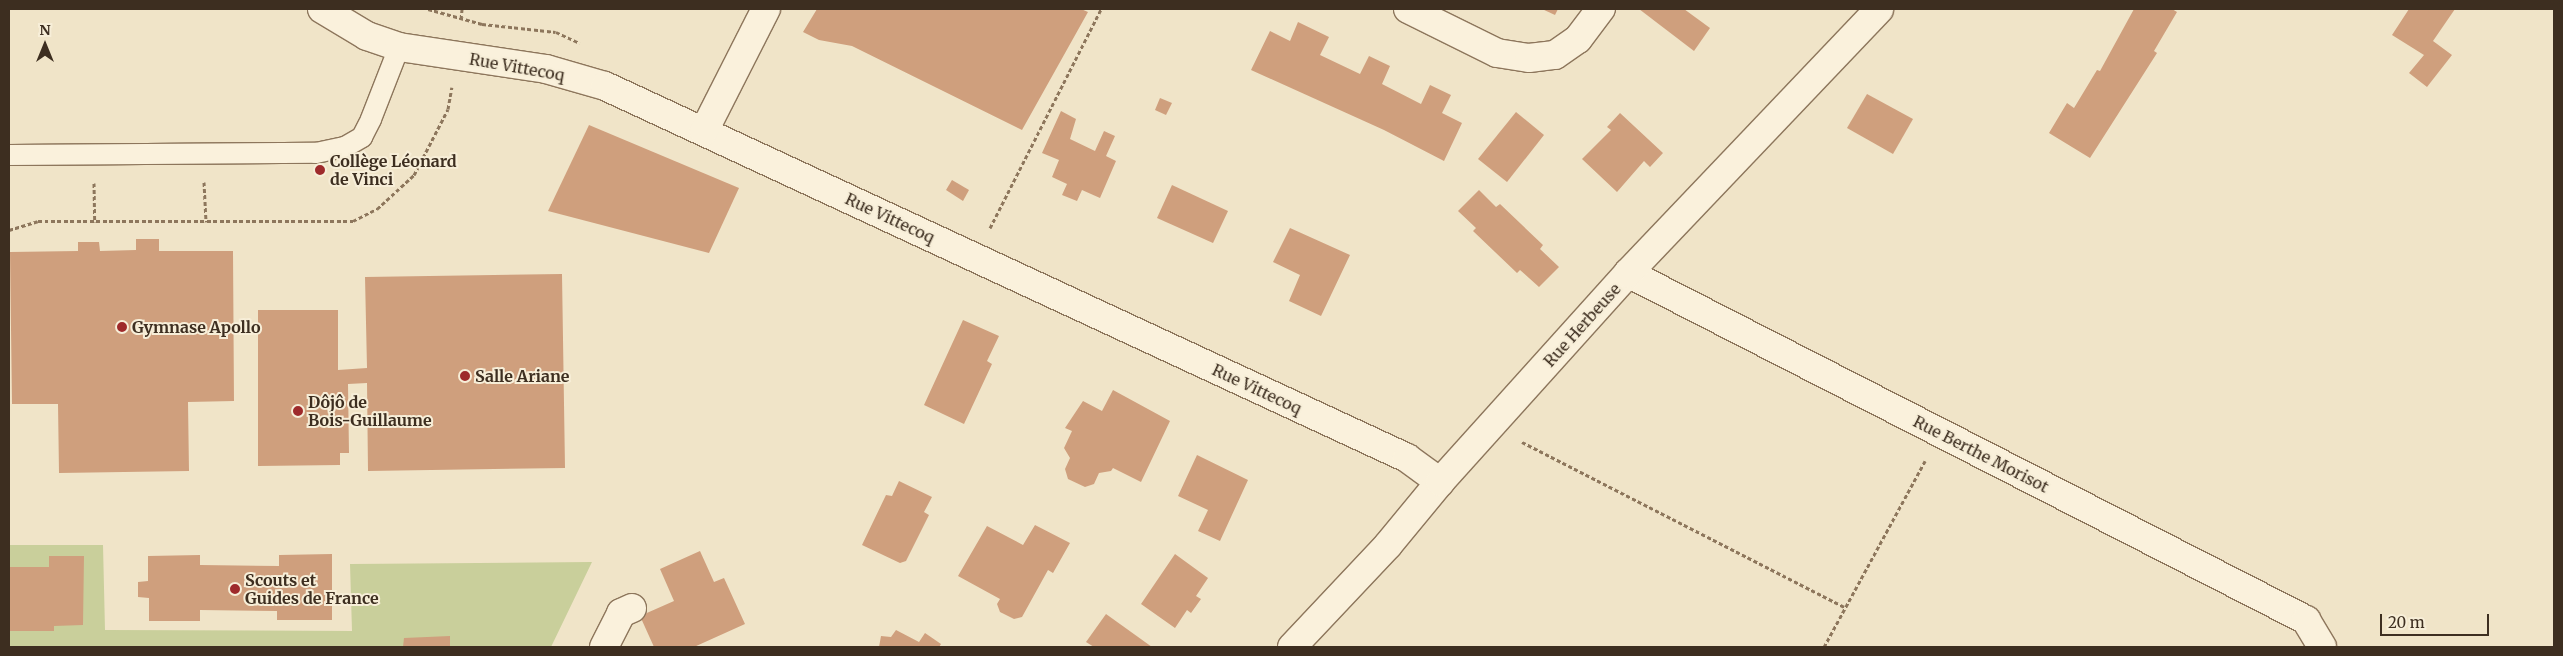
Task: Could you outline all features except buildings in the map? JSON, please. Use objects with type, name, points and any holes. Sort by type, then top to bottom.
[{"type":"street","name":"Rue Vittecoq","points":[[322,9],[367,36],[399,47],[546,69],[605,86],[1407,458],[1440,482]]},
{"type":"street","points":[[704,132],[766,9]]},
{"type":"street","points":[[1408,9],[1497,53],[1529,58],[1556,54],[1578,39],[1601,9]]},
{"type":"street","name":"Rue Herbeuse","points":[[1297,646],[1388,545],[1440,482],[1628,273],[1879,9]]},
{"type":"street","name":"Rue Berthe Morisot","points":[[1628,273],[2306,620],[2322,647]]},
{"type":"street","points":[[604,647],[621,613],[632,608]]},
{"type":"lane","points":[[9,155],[316,153],[345,147],[362,137],[399,47]]},
{"type":"path","points":[[428,9],[461,19],[462,9]]},
{"type":"path","points":[[975,258],[1101,9]]},
{"type":"path","points":[[9,230],[38,221],[353,221],[377,209],[414,174],[448,109],[452,85]]},
{"type":"path","points":[[203,154],[206,222]]},
{"type":"path","points":[[1824,647],[1940,433]]},
{"type":"path","points":[[1527,436],[1522,443],[1845,607]]},
{"type":"green space","points":[[9,545],[103,545],[105,630],[352,631],[350,564],[592,562],[551,647],[9,647]]},
{"type":"place","name":"Collège Léonard de Vinci","points":[[320,170]]},
{"type":"place","name":"Gymnase Apollo","points":[[122,327]]},
{"type":"place","name":"Salle Ariane","points":[[465,376]]},
{"type":"place","name":"Dôjô de Bois-Guillaume","points":[[298,411]]},
{"type":"place","name":"Scouts et Guides de France","points":[[235,589]]}]
